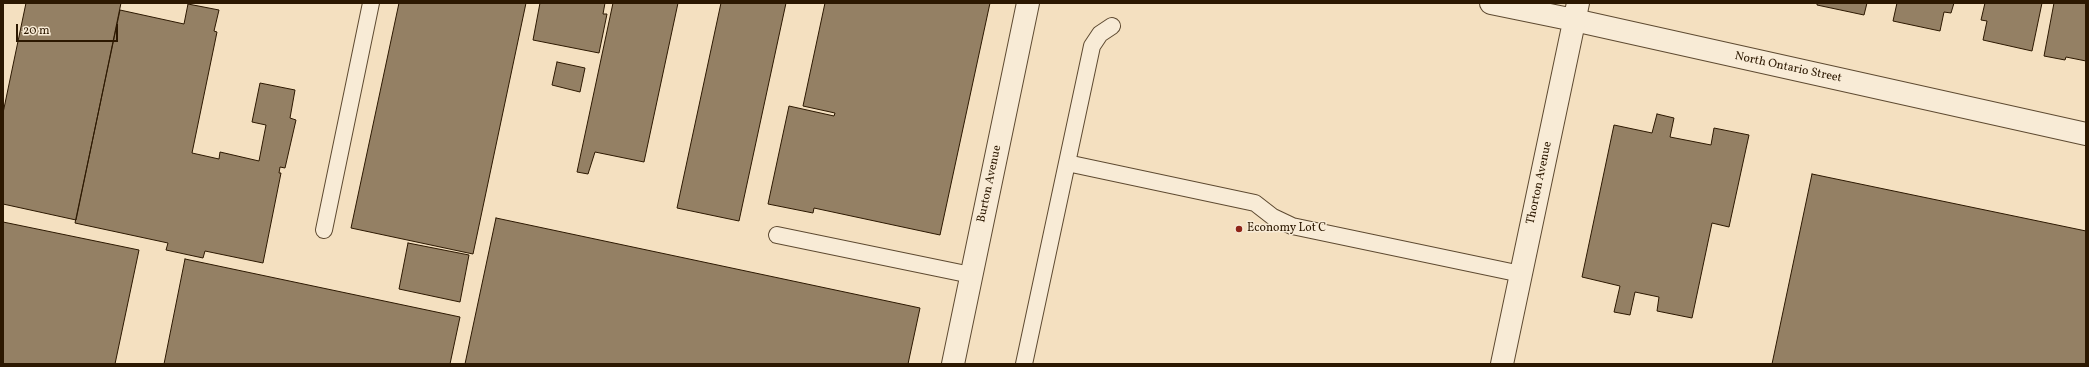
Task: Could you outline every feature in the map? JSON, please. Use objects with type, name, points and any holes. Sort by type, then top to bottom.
[{"type":"street","name":"Burton Avenue","points":[[953,364],[1028,3]]},
{"type":"street","name":"North Ontario Street","points":[[1491,3],[1576,12],[2086,134]]},
{"type":"street","name":"Thorton Avenue","points":[[1502,364],[1576,12]]},
{"type":"lane","points":[[324,230],[371,3]]},
{"type":"lane","points":[[1024,364],[1092,46],[1100,34],[1112,26]]},
{"type":"lane","points":[[1067,163],[1255,203],[1273,217],[1292,226],[1521,274]]},
{"type":"lane","points":[[777,235],[971,275]]},
{"type":"building","points":[[26,3],[121,3],[76,220],[3,204],[3,113]]},
{"type":"building","points":[[399,3],[526,3],[473,254],[351,228]]},
{"type":"building","points":[[540,3],[605,3],[603,14],[607,14],[599,53],[533,40]]},
{"type":"building","points":[[613,3],[678,3],[644,162],[595,152],[588,174],[577,172]]},
{"type":"building","points":[[721,3],[786,3],[739,221],[677,208]]},
{"type":"building","points":[[825,3],[990,3],[940,235],[814,208],[813,213],[768,204],[789,106],[834,116],[835,113],[803,106]]},
{"type":"building","points":[[1817,3],[1867,3],[1864,15],[1817,5]]},
{"type":"building","points":[[1897,3],[1954,3],[1951,13],[1944,12],[1940,31],[1893,21]]},
{"type":"building","points":[[1985,3],[2042,3],[2032,51],[1983,40],[1987,21],[1981,20]]},
{"type":"building","points":[[2054,3],[2086,3],[2086,61],[2066,57],[2065,60],[2044,56]]},
{"type":"building","points":[[188,4],[219,10],[214,31],[217,32],[192,153],[219,159],[220,152],[259,161],[266,125],[252,122],[260,83],[295,90],[290,118],[296,120],[285,168],[280,167],[279,173],[281,173],[263,263],[205,251],[203,258],[166,250],[168,243],[75,223],[120,10],[184,24]]},
{"type":"building","points":[[557,62],[585,68],[580,92],[552,85]]},
{"type":"building","points":[[1657,114],[1674,118],[1670,137],[1711,145],[1714,128],[1749,135],[1729,227],[1712,223],[1692,318],[1657,311],[1659,297],[1635,292],[1630,315],[1614,312],[1620,286],[1582,277],[1614,125],[1652,133]]},
{"type":"building","points":[[1812,174],[2086,231],[2086,364],[1772,364]]},
{"type":"building","points":[[496,218],[920,308],[908,364],[465,364]]},
{"type":"building","points":[[3,222],[139,250],[115,364],[3,364]]},
{"type":"building","points":[[408,243],[469,255],[460,302],[399,289]]},
{"type":"building","points":[[185,259],[460,317],[450,364],[164,364]]},
{"type":"place","name":"Economy Lot C","points":[[1239,229]]}]
